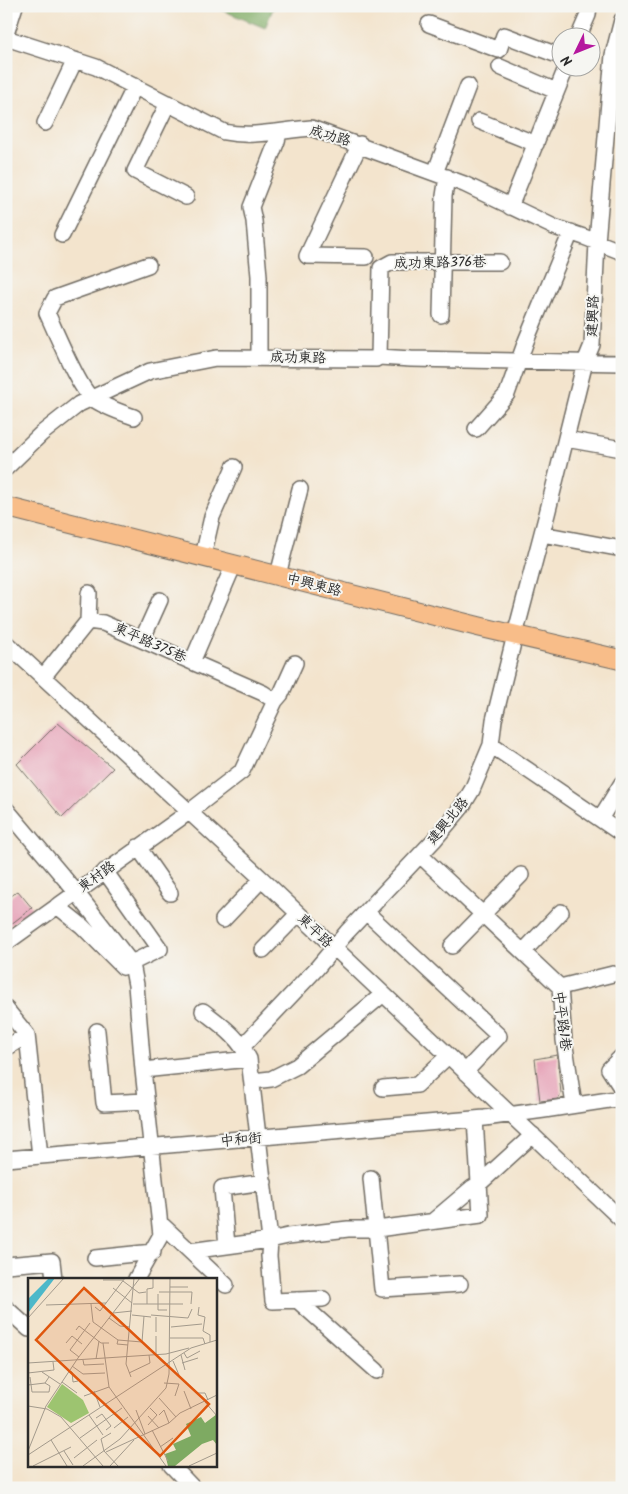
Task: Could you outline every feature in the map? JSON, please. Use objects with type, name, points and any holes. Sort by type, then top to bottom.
[{"type":"main road","name":"中興東路","points":[[6,508],[203,556],[480,628],[622,660]]},
{"type":"street","points":[[6,34],[14,6]]},
{"type":"street","points":[[582,28],[588,15],[589,6]]},
{"type":"street","name":"建興路","points":[[515,635],[566,440],[584,362],[592,345],[598,242],[614,56],[622,20]]},
{"type":"street","points":[[429,24],[499,50],[504,35],[550,52]]},
{"type":"street","name":"成功路","points":[[6,38],[96,67],[224,132],[246,134],[279,133],[293,129],[311,128],[360,144],[441,175],[554,227],[619,250]]},
{"type":"street","points":[[45,123],[76,60]]},
{"type":"street","points":[[500,67],[556,91]]},
{"type":"street","points":[[510,207],[562,78]]},
{"type":"street","points":[[62,235],[134,86]]},
{"type":"street","points":[[441,315],[444,196],[441,175],[468,86]]},
{"type":"street","points":[[168,103],[135,171],[186,197]]},
{"type":"street","points":[[479,121],[536,144]]},
{"type":"street","points":[[259,357],[259,266],[254,220],[250,207],[278,141],[279,133]]},
{"type":"street","points":[[360,144],[307,256],[366,257]]},
{"type":"street","points":[[476,429],[507,394],[570,232]]},
{"type":"street","name":"成功東路376巷","points":[[379,357],[381,268],[392,262],[500,262]]},
{"type":"street","points":[[134,417],[116,411],[91,398],[73,368],[47,313],[55,298],[148,266]]},
{"type":"street","name":"成功東路","points":[[6,468],[48,428],[74,408],[91,398],[160,368],[216,358],[376,359],[379,357],[411,360],[622,363]]},
{"type":"street","points":[[566,440],[622,449]]},
{"type":"street","points":[[203,556],[212,517],[234,467]]},
{"type":"street","points":[[278,575],[300,489]]},
{"type":"street","points":[[542,534],[622,549]]},
{"type":"street","points":[[192,662],[234,564]]},
{"type":"street","points":[[44,677],[88,621],[89,593]]},
{"type":"street","points":[[142,640],[160,600]]},
{"type":"street","name":"東平路375巷","points":[[88,621],[103,623],[263,693],[275,701]]},
{"type":"street","name":"建興北路","points":[[246,1053],[334,948],[462,808],[472,790],[490,745],[494,720],[515,635]]},
{"type":"street","name":"東平路","points":[[6,643],[262,879],[622,1220]]},
{"type":"street","points":[[189,812],[242,771],[275,701],[281,694],[296,663]]},
{"type":"street","points":[[490,745],[622,834]]},
{"type":"street","points":[[600,818],[622,783]]},
{"type":"street","points":[[6,808],[76,892],[132,964],[136,985],[146,1101],[161,1235],[137,1278]]},
{"type":"street","name":"東村路","points":[[6,943],[189,812]]},
{"type":"street","points":[[138,847],[170,893]]},
{"type":"street","name":"中平路1巷","points":[[420,855],[484,913],[560,987],[564,1040],[574,1105]]},
{"type":"street","points":[[57,906],[82,926],[124,967],[160,949],[105,871]]},
{"type":"street","points":[[452,946],[521,875]]},
{"type":"street","points":[[223,920],[262,879]]},
{"type":"street","points":[[366,912],[499,1036],[465,1072]]},
{"type":"street","points":[[523,952],[561,912]]},
{"type":"street","points":[[263,950],[298,914]]},
{"type":"street","points":[[560,987],[613,974]]},
{"type":"street","points":[[253,1081],[271,1079],[297,1066],[382,994]]},
{"type":"street","points":[[6,1009],[27,1035],[40,1156]]},
{"type":"street","points":[[203,1011],[226,1029],[246,1053],[253,1081],[270,1240],[269,1256],[273,1301],[323,1298]]},
{"type":"street","points":[[97,1031],[104,1103],[146,1101]]},
{"type":"street","points":[[6,1048],[27,1035]]},
{"type":"street","points":[[143,1070],[246,1053]]},
{"type":"street","points":[[383,1088],[417,1085],[448,1056]]},
{"type":"street","points":[[622,1056],[609,1069],[622,1089]]},
{"type":"street","name":"中和街","points":[[6,1159],[475,1119],[622,1098]]},
{"type":"street","points":[[190,1251],[288,1236],[377,1229],[482,1215],[475,1119]]},
{"type":"street","points":[[433,1221],[479,1184],[533,1135]]},
{"type":"street","points":[[371,1178],[382,1289],[460,1284]]},
{"type":"street","points":[[228,1246],[222,1188],[264,1182]]},
{"type":"street","points":[[160,1223],[226,1285]]},
{"type":"street","points":[[94,1258],[153,1252]]},
{"type":"street","points":[[6,1265],[52,1261],[54,1278]]},
{"type":"street","points":[[297,1300],[377,1370]]},
{"type":"street","points":[[6,1308],[28,1328]]},
{"type":"street","points":[[172,1466],[193,1488]]},
{"type":"green space","points":[[212,6],[274,6],[265,28]]},
{"type":"building","points":[[58,723],[113,768],[62,818],[17,764]]},
{"type":"building","points":[[18,891],[32,908],[6,928],[6,900]]},
{"type":"building","points":[[557,1055],[561,1093],[558,1099],[540,1101],[535,1059]]}]
